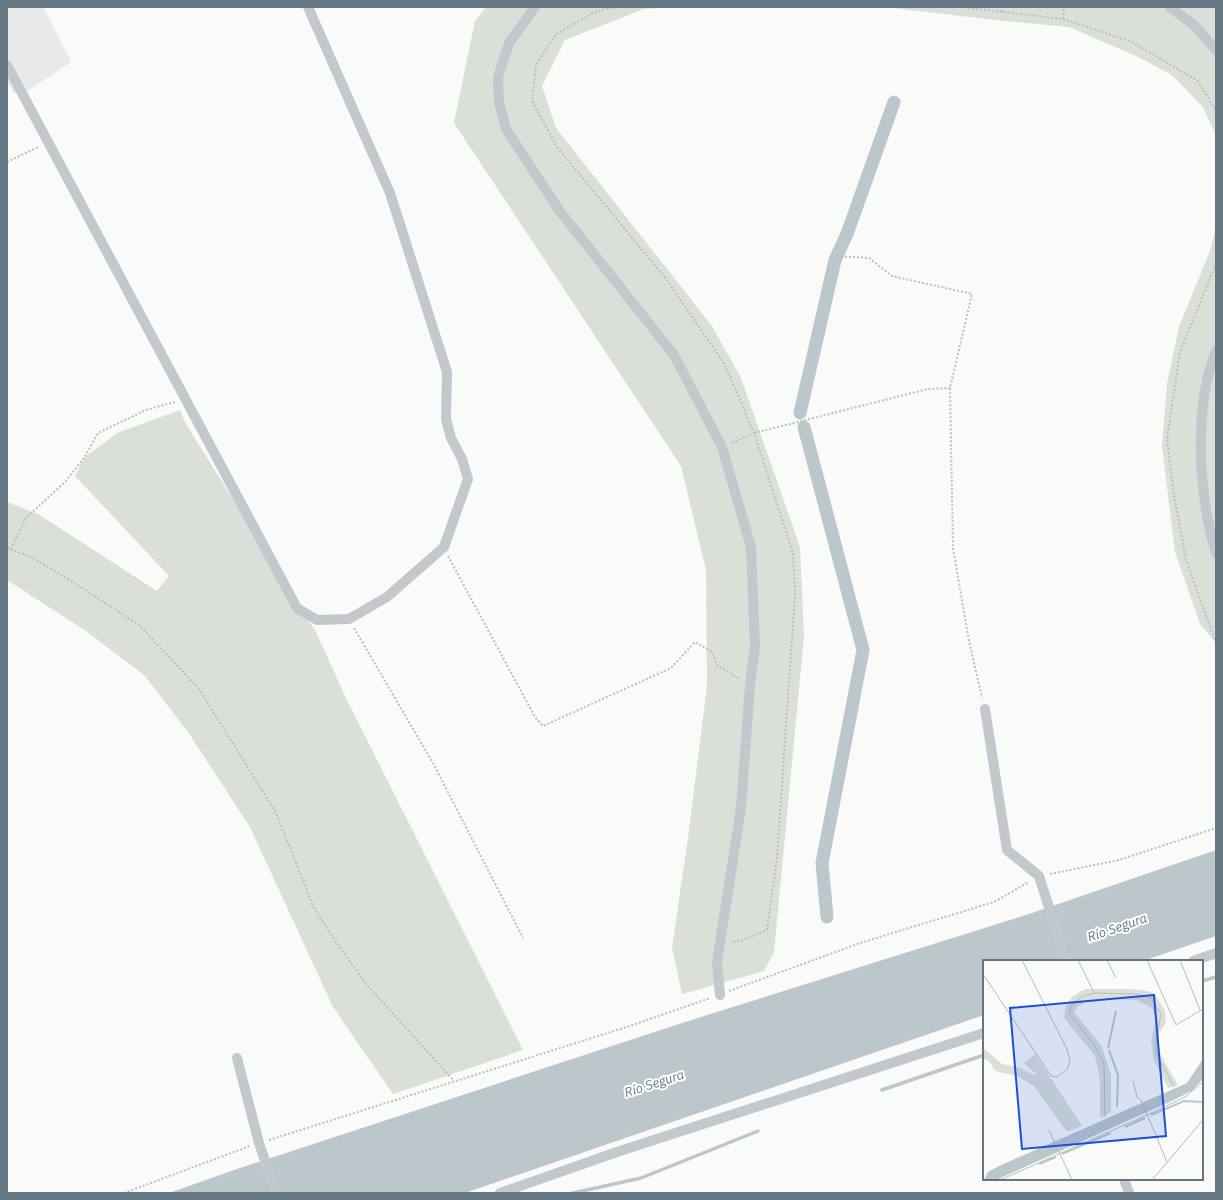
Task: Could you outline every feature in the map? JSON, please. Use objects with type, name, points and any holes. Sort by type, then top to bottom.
[{"type":"street","points":[[7,65],[297,608],[317,620],[349,619],[387,597],[444,548],[468,479],[462,459],[451,438],[446,419],[447,372],[390,193],[308,7]]},
{"type":"street","points":[[535,7],[509,42],[498,78],[499,102],[506,129],[559,210],[674,355],[722,447],[751,547],[755,646],[750,684],[741,808],[717,962],[720,995]]},
{"type":"street","points":[[1170,7],[1195,26],[1216,50]]},
{"type":"street","points":[[1216,351],[1207,379],[1202,421],[1202,491],[1216,553]]},
{"type":"street","points":[[985,709],[1007,850],[1039,876],[1066,960]]},
{"type":"street","points":[[1196,960],[1216,953]]},
{"type":"street","points":[[500,1193],[624,1150],[983,1033]]},
{"type":"street","points":[[237,1058],[259,1143],[276,1193]]},
{"type":"street","points":[[1124,1180],[1129,1193]]},
{"type":"path","points":[[616,7],[597,11],[556,34],[536,65],[532,101],[557,147],[667,280],[725,365],[754,433],[793,552],[795,594],[794,617],[777,858],[767,930],[740,940],[720,944]]},
{"type":"path","points":[[960,7],[1063,19],[1132,42],[1198,81],[1216,111]]},
{"type":"path","points":[[1002,7],[1002,12]]},
{"type":"path","points":[[1063,19],[1064,7]]},
{"type":"path","points":[[7,162],[48,142]]},
{"type":"path","points":[[837,256],[869,258],[892,276],[972,294],[950,388],[953,548],[969,641],[985,709]]},
{"type":"path","points":[[1216,264],[1180,352],[1167,438],[1174,496],[1186,560],[1216,643]]},
{"type":"path","points":[[722,447],[754,433],[928,389],[950,388]]},
{"type":"path","points":[[11,550],[26,518],[65,482],[84,458],[98,433],[146,410],[185,399]]},
{"type":"path","points":[[7,548],[31,558],[71,581],[139,626],[199,690],[276,812],[314,908],[336,942],[366,984],[455,1082]]},
{"type":"path","points":[[444,548],[535,717],[543,726],[671,668],[695,642],[712,652],[716,665],[750,684]]},
{"type":"path","points":[[349,619],[433,763],[524,938]]},
{"type":"path","points":[[124,1193],[259,1143],[632,1025],[720,995],[860,943],[994,902],[1039,876],[1119,860],[1216,828]]},
{"type":"shaded area","points":[[7,7],[43,7],[71,62],[23,94],[14,93],[7,81]]},
{"type":"shaded area","points":[[486,7],[676,7],[644,9],[565,40],[542,86],[556,128],[712,326],[741,378],[800,547],[804,636],[774,952],[764,971],[682,994],[672,948],[688,838],[707,686],[706,570],[681,466],[454,123],[475,21]]},
{"type":"shaded area","points":[[884,7],[1216,7],[1216,136],[1203,107],[1172,75],[1136,56],[1069,27]]},
{"type":"shaded area","points":[[1216,227],[1216,643],[1200,624],[1175,552],[1162,446],[1167,384],[1179,327],[1210,251]]},
{"type":"shaded area","points":[[180,410],[186,424],[316,632],[345,696],[523,1050],[393,1094],[333,1007],[250,827],[188,732],[144,675],[86,631],[7,580],[7,502],[38,514],[157,591],[169,576],[75,476],[84,458],[117,433]]},
{"type":"water","name":"Río Segura","points":[[1216,850],[1216,936],[1146,960],[983,960],[983,1015],[465,1193],[169,1193],[237,1169],[682,1023],[1032,913]]},
{"type":"waterway","points":[[800,413],[835,260],[847,234],[894,102]]},
{"type":"waterway","points":[[804,427],[863,650],[822,863],[827,917]]},
{"type":"waterway","points":[[1203,981],[1216,977]]},
{"type":"waterway","points":[[882,1090],[983,1055]]},
{"type":"waterway","points":[[573,1193],[641,1178],[758,1131]]}]
